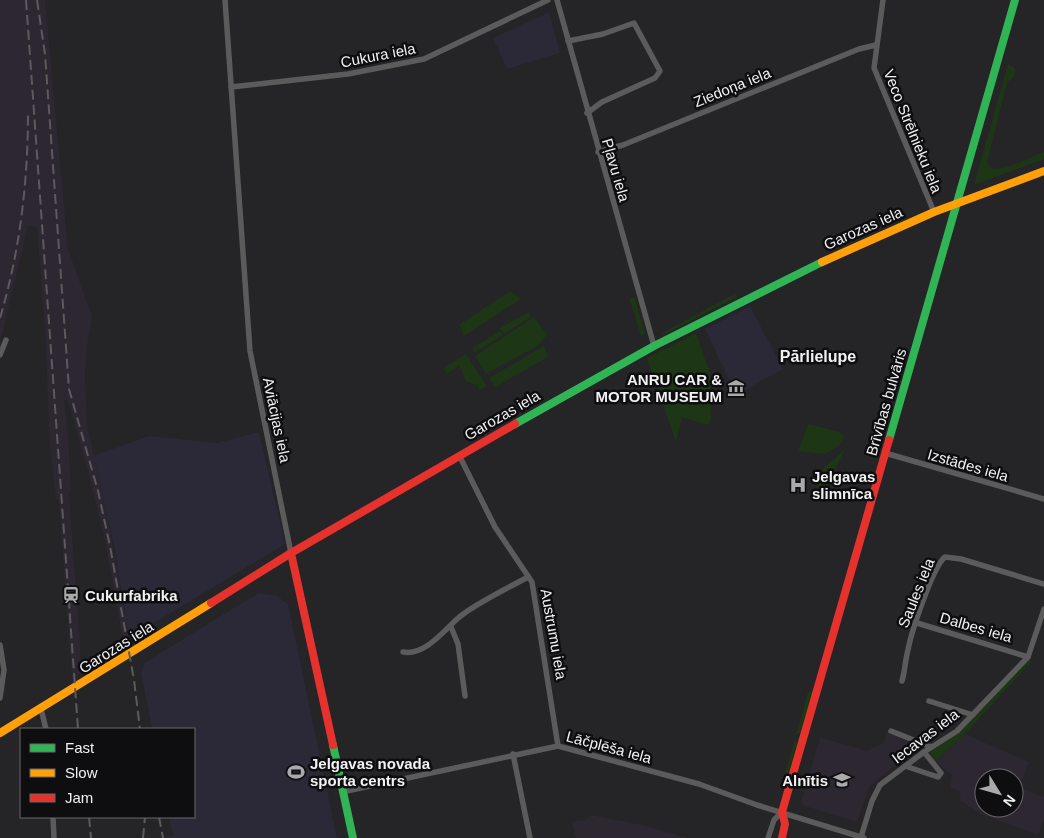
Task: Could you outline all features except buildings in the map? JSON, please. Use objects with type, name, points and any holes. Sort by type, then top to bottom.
[{"type":"main road","name":"Brīvības bulvāris","points":[[782,838],[785,824],[782,812],[1015,0]]},
{"type":"main road","name":"Garozas iela","points":[[0,732],[41,709],[291,553],[459,455],[654,346],[800,270],[934,212],[1044,170]]},
{"type":"main road","name":"Aviācijas iela","points":[[291,553],[353,838]]},
{"type":"street","name":"Aviācijas iela","points":[[225,0],[250,351],[291,553]]},
{"type":"street","name":"Cukura iela","points":[[231,86],[348,74],[424,59],[548,0]]},
{"type":"street","name":"Pļavu iela","points":[[557,0],[598,152],[654,346]]},
{"type":"street","name":"Veco Strēlnieku iela","points":[[883,0],[873,63],[934,212]]},
{"type":"street","points":[[568,41],[603,34],[634,23],[660,70],[654,78],[602,102],[587,112]]},
{"type":"street","name":"Ziedoņa iela","points":[[598,152],[623,145],[859,49],[876,45]]},
{"type":"street","points":[[0,355],[6,340]]},
{"type":"street","name":"Izstādes iela","points":[[885,453],[1044,499]]},
{"type":"street","name":"Austrumu iela","points":[[459,455],[495,527],[528,576],[536,598],[558,746]]},
{"type":"street","name":"Saules iela","points":[[902,681],[908,651],[917,623],[938,567],[946,557],[961,558],[1044,584]]},
{"type":"street","points":[[403,652],[409,653],[420,649],[451,628],[457,619],[528,576]]},
{"type":"street","name":"Iecavas iela","points":[[863,838],[875,791],[886,779],[957,731],[1028,657],[1044,609]]},
{"type":"street","name":"Dalbes iela","points":[[917,623],[1028,657]]},
{"type":"street","points":[[451,628],[458,644],[465,696]]},
{"type":"street","points":[[0,645],[4,670],[0,698]]},
{"type":"street","points":[[930,701],[973,715]]},
{"type":"street","points":[[41,709],[46,728]]},
{"type":"street","points":[[891,731],[931,747]]},
{"type":"street","name":"Lāčplēša iela","points":[[342,792],[558,746],[699,784],[863,838]]},
{"type":"street","points":[[905,766],[938,777],[941,773],[924,752]]},
{"type":"street","points":[[514,754],[530,838]]},
{"type":"street","name":"Brīvības bulvāris","points":[[768,838],[774,820],[782,812]]},
{"type":"street","points":[[52,818],[54,838]]},
{"type":"shaded area","points":[[0,0],[45,0],[68,249],[92,316],[85,375],[87,424],[109,526],[129,638],[123,640],[104,534],[68,401],[64,400],[68,431],[71,493],[69,493],[82,673],[72,679],[59,500],[56,499],[50,448],[45,329],[37,227],[28,226],[0,343]]},
{"type":"shaded area","points":[[549,12],[560,53],[507,69],[493,38]]},
{"type":"shaded area","points":[[750,306],[783,369],[736,395],[705,329]]},
{"type":"shaded area","points":[[259,432],[285,544],[129,638],[114,545],[93,456],[149,436],[217,443]]},
{"type":"shaded area","points":[[258,593],[277,596],[288,604],[337,838],[159,838],[173,835],[169,818],[195,818],[195,728],[152,728],[141,672],[146,662]]},
{"type":"shaded area","name":"Alnītis","points":[[887,732],[918,746],[869,787],[857,822],[805,806],[801,802],[820,737],[867,751],[883,743]]},
{"type":"shaded area","points":[[965,734],[1029,762],[1024,776],[1024,768],[974,768],[974,809],[959,800],[961,791],[950,788],[952,775],[935,762]]},
{"type":"shaded area","points":[[1024,789],[1044,797],[1044,820],[1038,835],[991,818],[1024,818]]},
{"type":"shaded area","points":[[591,815],[643,825],[689,838],[576,838],[572,822],[586,820]]},
{"type":"green space","points":[[1008,64],[1015,68],[1015,75],[1007,83],[987,162],[991,168],[997,169],[1010,166],[1044,152],[1044,159],[974,185]]},
{"type":"green space","points":[[510,291],[521,299],[464,336],[459,325]]},
{"type":"green space","points":[[736,293],[737,297],[663,335],[662,333]]},
{"type":"green space","points":[[629,298],[635,298],[645,334],[641,336]]},
{"type":"green space","points":[[528,312],[531,317],[504,334],[500,328]]},
{"type":"green space","points":[[534,317],[547,335],[537,346],[486,374],[475,356]]},
{"type":"green space","points":[[500,331],[503,335],[474,353],[472,348]]},
{"type":"green space","points":[[696,333],[710,373],[711,419],[708,425],[682,417],[676,442],[647,358]]},
{"type":"green space","points":[[544,346],[548,357],[495,387],[489,378]]},
{"type":"green space","points":[[466,354],[487,386],[479,390],[478,386],[466,381],[459,365],[447,374],[444,368]]},
{"type":"green space","points":[[808,424],[840,432],[844,436],[843,439],[836,447],[824,454],[798,451]]},
{"type":"green space","points":[[845,449],[826,489],[816,485],[824,468]]},
{"type":"green space","points":[[1029,661],[1032,661],[965,734],[935,762],[930,752],[961,731]]},
{"type":"green space","points":[[814,691],[800,733],[796,734],[808,692]]},
{"type":"green space","points":[[795,739],[797,743],[784,788],[781,786]]},
{"type":"railway","points":[[26,0],[78,728]]},
{"type":"railway","points":[[37,0],[45,54],[69,389],[98,491],[110,546],[134,680],[140,728]]},
{"type":"railway","points":[[0,318],[13,267],[22,216],[28,112]]},
{"type":"railway","points":[[89,818],[91,838]]},
{"type":"railway","points":[[143,838],[145,818]]},
{"type":"railway","points":[[159,818],[163,838]]},
{"type":"traffic: fast","points":[[889,440],[1015,0]]},
{"type":"traffic: fast","points":[[515,424],[654,346],[822,262]]},
{"type":"traffic: fast","points":[[333,745],[353,838]]},
{"type":"traffic: slow","points":[[822,262],[934,212],[1044,171]]},
{"type":"traffic: slow","points":[[0,733],[211,603]]},
{"type":"traffic: jam","points":[[211,603],[291,553],[515,424]]},
{"type":"traffic: jam","points":[[782,838],[785,824],[782,812],[889,440]]},
{"type":"traffic: jam","points":[[291,553],[333,745]]},
{"type":"place","name":"ANRU CAR & MOTOR MUSEUM","points":[[736,388]]},
{"type":"place","name":"Jelgavas slimnīca","points":[[798,485]]},
{"type":"place","name":"Cukurfabrika","points":[[71,595]]},
{"type":"place","name":"Jelgavas novada sporta centrs","points":[[296,772]]},
{"type":"place","name":"Alnītis","points":[[842,780]]},
{"type":"district","name":"Pārlielupe","points":[[818,356]]}]
